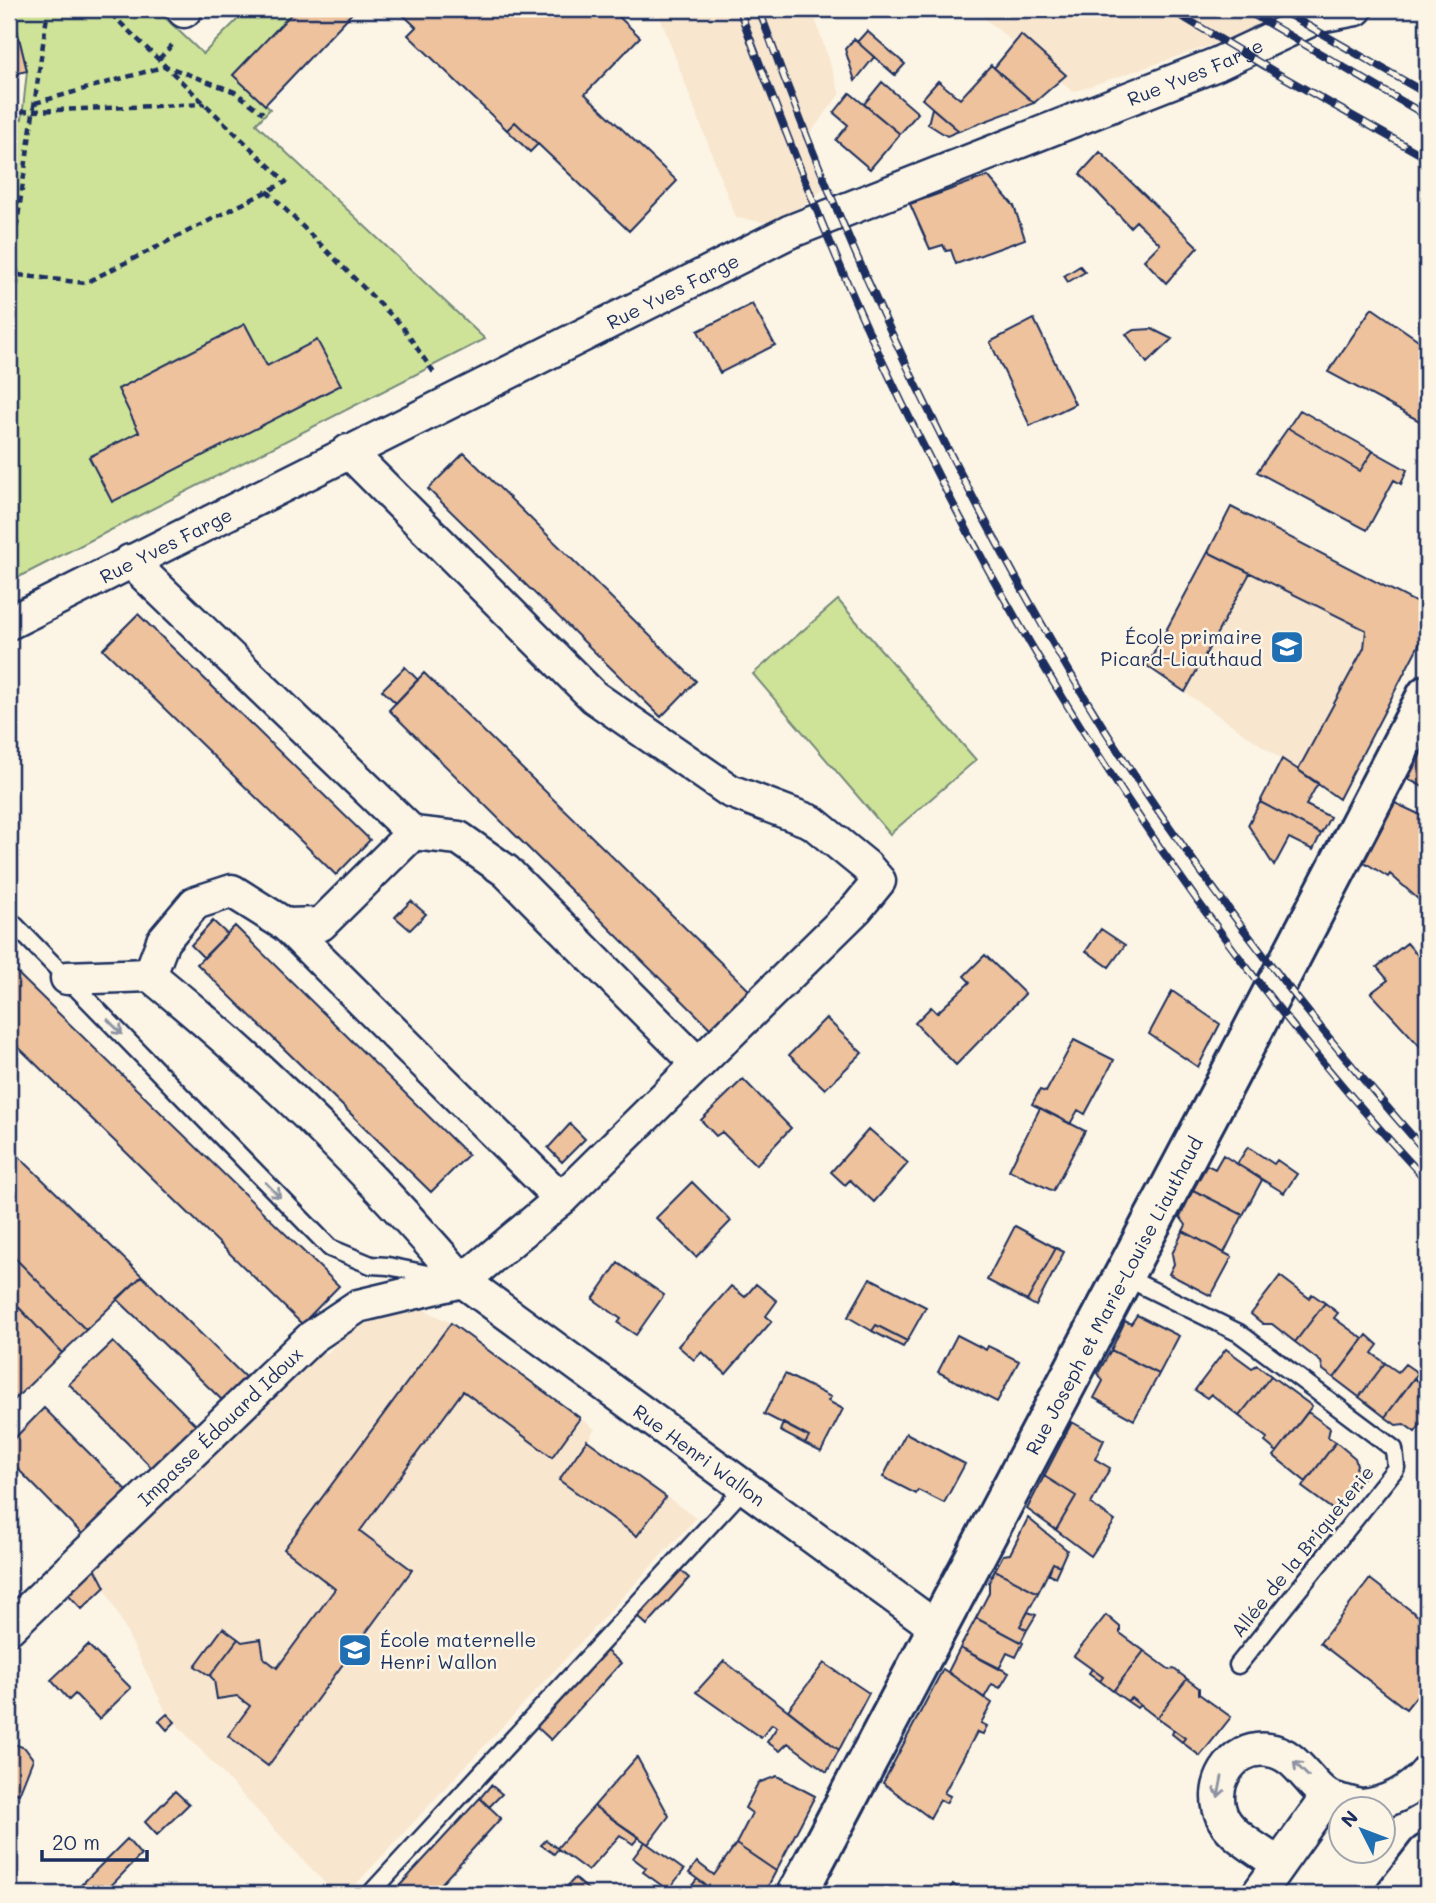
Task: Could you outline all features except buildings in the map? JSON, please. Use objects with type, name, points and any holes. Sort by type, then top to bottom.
[{"type":"main road","name":"Rue Joseph et Marie-Louise Liauthaud","points":[[797,1894],[1427,695]]},
{"type":"main road","points":[[1396,1894],[1427,1854]]},
{"type":"street","name":"Rue Yves Farge","points":[[9,623],[789,232],[1217,64],[1319,16],[1356,9]]},
{"type":"street","points":[[348,452],[594,698],[730,792],[812,822],[866,866],[879,881],[857,908],[561,1199],[463,1281]]},
{"type":"street","points":[[130,561],[413,833],[459,838],[506,871],[698,1064]]},
{"type":"street","points":[[286,925],[321,924],[413,833]]},
{"type":"street","points":[[67,978],[150,975],[163,941],[195,903],[232,891],[286,925],[561,1199]]},
{"type":"street","name":"Rue Henri Wallon","points":[[150,975],[202,1017],[346,1153],[409,1218],[463,1281],[937,1628]]},
{"type":"street","name":"Impasse Édouard Idoux","points":[[9,1628],[312,1338],[358,1306],[463,1281]]},
{"type":"street","points":[[1258,1894],[1328,1797],[1283,1754],[1268,1750],[1254,1751],[1240,1756],[1228,1765],[1220,1779],[1217,1793],[1219,1808],[1236,1833],[1278,1864]]},
{"type":"street","points":[[1398,1795],[1427,1772]]},
{"type":"lane","points":[[9,919],[330,1248],[371,1265],[463,1281]]},
{"type":"lane","name":"Allée de la Briqueterie","points":[[1123,1276],[1239,1333],[1394,1449],[1396,1468],[1238,1665]]},
{"type":"lane","points":[[370,1894],[745,1487]]},
{"type":"path","points":[[9,358],[18,275],[13,251],[48,9]]},
{"type":"path","points":[[18,275],[85,283],[286,182],[108,9]]},
{"type":"path","points":[[35,103],[166,65],[235,92],[262,113]]},
{"type":"path","points":[[9,112],[205,104]]},
{"type":"path","points":[[267,191],[402,326],[451,400]]},
{"type":"shaded area","points":[[657,9],[812,9],[840,94],[805,140],[823,190],[778,224],[736,218]]},
{"type":"shaded area","points":[[973,9],[1302,9],[1285,20],[1073,92]]},
{"type":"shaded area","name":"École primaire Picard-Liauthaud","points":[[1231,507],[1427,608],[1427,629],[1339,799],[1147,666]]},
{"type":"shaded area","name":"École maternelle Henri Wallon","points":[[415,1305],[451,1323],[595,1429],[588,1440],[696,1518],[347,1894],[335,1894],[167,1714],[94,1566],[313,1353],[328,1353],[347,1331],[376,1308]]},
{"type":"green space","points":[[12,9],[156,9],[203,54],[248,9],[296,9],[233,75],[270,109],[256,124],[485,339],[9,582],[9,120],[22,119],[27,71]]},
{"type":"green space","points":[[838,600],[976,760],[890,834],[753,674]]},
{"type":"railway","points":[[739,9],[826,233],[884,365],[996,584],[1058,690],[1124,794],[1194,896],[1268,994],[1345,1089],[1427,1181]]},
{"type":"railway","points":[[759,9],[833,201],[888,326],[980,511],[1070,672],[1162,817],[1234,916],[1347,1060],[1427,1153]]},
{"type":"railway","points":[[1170,9],[1427,158]]},
{"type":"railway","points":[[1244,9],[1427,116]]},
{"type":"railway","points":[[1279,9],[1427,94]]},
{"type":"place","name":"École primaire Picard-Liauthaud","points":[[1287,647]]},
{"type":"place","name":"École maternelle Henri Wallon","points":[[355,1650]]}]
